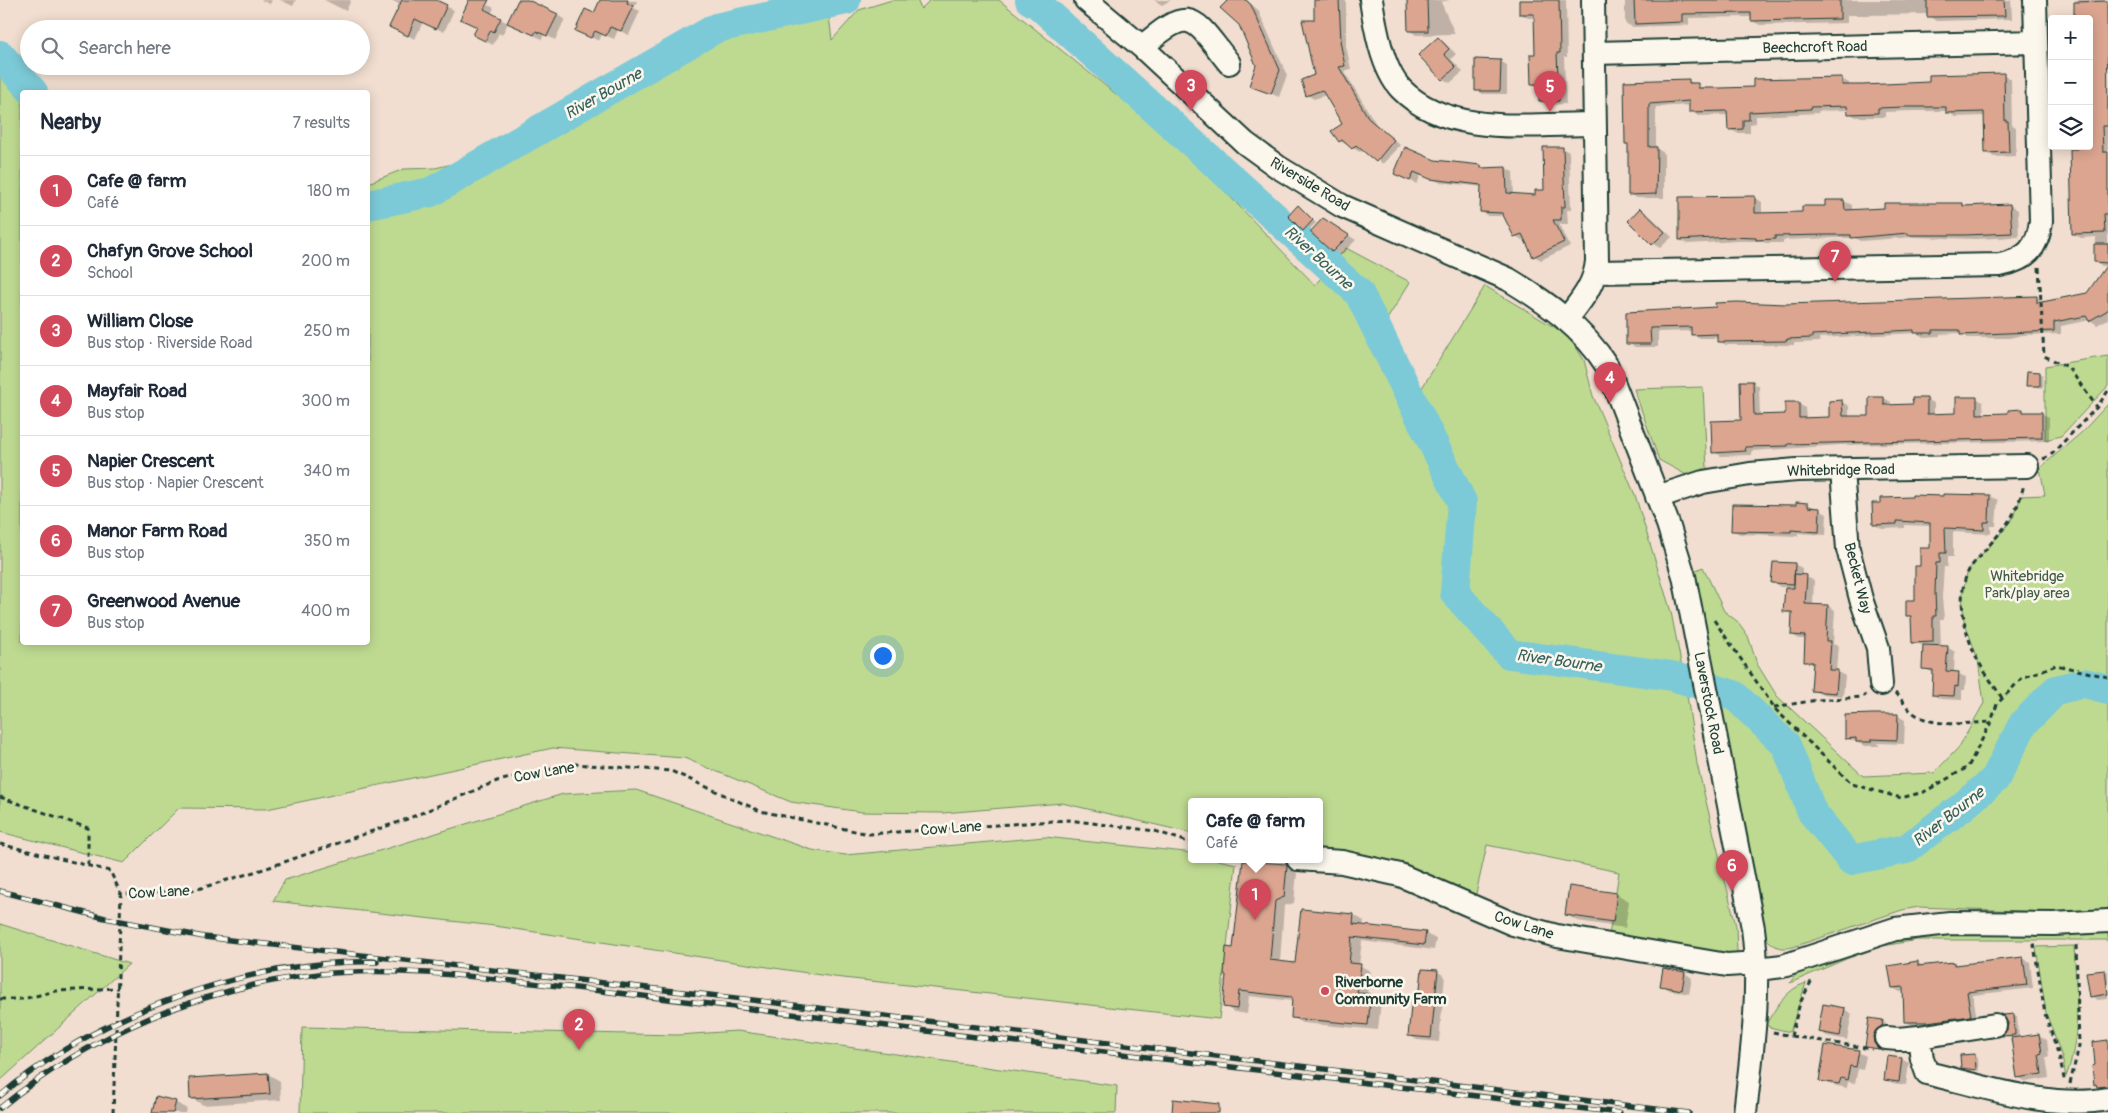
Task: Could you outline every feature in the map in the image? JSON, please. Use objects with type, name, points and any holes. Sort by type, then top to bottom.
[{"type":"street","name":"Riverside Road","points":[[1086,0],[1142,47],[1245,143],[1278,167],[1342,206],[1508,279],[1531,293],[1566,320]]},
{"type":"street","points":[[1371,0],[1375,29],[1384,60],[1400,88],[1426,109],[1444,117],[1484,124],[1594,124]]},
{"type":"street","points":[[1566,320],[1589,289],[1596,272],[1593,0]]},
{"type":"street","points":[[1596,272],[2000,265],[2015,262],[2026,256],[2040,236],[2041,221],[2035,0]]},
{"type":"street","points":[[1142,47],[1172,23],[1181,20],[1190,21],[1199,25],[1230,63]]},
{"type":"street","name":"Beechcroft Road","points":[[1594,53],[2035,42]]},
{"type":"street","name":"Laverstock Road","points":[[1566,320],[1587,339],[1607,366],[1676,548],[1690,603],[1753,928],[1757,966],[1754,1027],[1745,1113]]},
{"type":"street","name":"Whitebridge Road","points":[[1658,497],[1703,482],[1750,474],[2027,466]]},
{"type":"street","name":"Becket Way","points":[[1842,470],[1848,549],[1861,599],[1878,648],[1881,684]]},
{"type":"street","name":"Cow Lane","points":[[1323,861],[1342,862],[1400,875],[1513,924],[1557,936],[1727,965],[1783,966],[1895,929],[1950,923],[2054,924],[2108,921]]},
{"type":"street","points":[[1886,1038],[1919,1037],[1995,1025]]},
{"type":"street","points":[[1919,1037],[1922,1059],[1927,1073],[2046,1100],[2067,1098],[2089,1103],[2108,1099]]},
{"type":"path","points":[[2034,246],[2041,273],[2044,356],[2068,367],[2097,407]]},
{"type":"path","points":[[2002,698],[1978,660],[1964,620],[1962,595],[1968,570],[2015,514],[2027,466],[2050,456],[2097,407],[2108,391]]},
{"type":"path","points":[[1690,603],[1706,609],[1774,708],[1852,784],[1901,798],[1924,792],[1968,767],[1991,722],[1997,704],[2022,678],[2056,665],[2108,677]]},
{"type":"path","points":[[1774,708],[1817,700],[1862,697],[1881,684],[1898,695],[1912,712],[1933,722],[1959,724],[1991,722]]},
{"type":"path","name":"Cow Lane","points":[[113,1113],[119,988],[120,894],[188,892],[267,868],[407,819],[497,780],[575,764],[671,771],[760,811],[869,834],[1068,820],[1156,831],[1188,842]]},
{"type":"path","points":[[0,797],[88,828],[88,865]]},
{"type":"path","points":[[0,844],[110,871],[120,894]]},
{"type":"path","points":[[2025,944],[2042,944]]},
{"type":"path","points":[[2068,944],[2084,944]]},
{"type":"path","points":[[2067,1098],[2078,1046],[2076,944]]},
{"type":"path","points":[[2034,945],[2045,1014],[2060,1056],[2067,1098]]},
{"type":"path","points":[[1791,1036],[1800,1003],[1811,979],[1819,975]]},
{"type":"path","points":[[0,1000],[23,999],[56,991],[119,988]]},
{"type":"path","points":[[1754,1027],[1791,1036],[1884,1052],[1886,1038]]},
{"type":"green space","points":[[892,0],[917,0],[921,9],[930,0],[999,0],[1185,150],[1315,285],[1346,248],[1410,282],[1386,321],[1420,391],[1485,286],[1569,336],[1584,360],[1593,396],[1635,495],[1671,612],[1686,688],[1697,764],[1736,926],[1737,953],[1728,956],[1609,936],[1619,872],[1487,845],[1475,898],[1323,853],[1323,798],[1188,798],[1188,832],[1062,803],[943,813],[862,812],[791,802],[684,758],[553,748],[267,809],[179,808],[124,863],[0,832],[0,41],[20,64],[20,75],[29,75],[42,90],[20,90],[20,645],[370,645],[370,182],[404,169],[435,168],[470,160],[476,179],[685,59],[721,41],[829,16],[832,40],[859,10]]},
{"type":"green space","points":[[2108,356],[2108,386],[2061,436],[2045,440],[2045,366]]},
{"type":"green space","points":[[1703,387],[1707,470],[1690,477],[1659,460],[1634,389]]},
{"type":"green space","name":"Whitebridge Park/play area","points":[[2108,404],[2108,909],[2044,912],[1919,907],[1902,910],[1793,947],[1781,948],[1774,945],[1765,937],[1692,572],[1703,567],[1724,611],[1738,622],[1748,636],[1757,664],[1777,696],[1863,776],[1934,773],[1959,747],[1984,703],[1978,660],[1964,620],[1962,595],[1968,570],[2006,527],[2015,514],[2021,496],[2045,495],[2040,468],[2081,433]]},
{"type":"green space","points":[[636,790],[812,850],[845,855],[1045,837],[1188,852],[1188,863],[1236,864],[1219,1019],[834,977],[495,926],[273,901],[285,880],[563,794]]},
{"type":"green space","points":[[0,924],[129,964],[0,1081]]},
{"type":"green space","points":[[2108,932],[2108,940],[1917,940],[1883,946],[1846,959],[1790,983],[1797,972],[1904,934]]},
{"type":"green space","points":[[2074,946],[2077,1012],[2074,1045],[2066,1077],[2062,1057],[2046,1013],[2036,947]]},
{"type":"green space","points":[[1806,983],[1790,1032],[1769,1027],[1766,1024],[1787,994]]},
{"type":"green space","points":[[302,1027],[678,1035],[737,1031],[1117,1086],[1116,1113],[300,1113]]},
{"type":"building","points":[[402,0],[436,0],[447,5],[436,29],[415,19],[408,36],[389,27]]},
{"type":"building","points":[[469,0],[489,0],[484,9],[501,18],[494,32],[491,30],[485,41],[473,35],[477,27],[460,19]]},
{"type":"building","points":[[518,0],[528,0],[558,14],[547,36],[536,31],[534,35],[507,23]]},
{"type":"building","points":[[600,0],[628,0],[627,3],[633,6],[621,31],[610,27],[606,36],[595,31],[591,38],[575,31],[585,9],[594,13]]},
{"type":"building","points":[[1228,0],[1246,0],[1251,5],[1280,70],[1271,94],[1249,86],[1256,65],[1239,25],[1220,8]]},
{"type":"building","points":[[1314,0],[1339,0],[1340,41],[1345,66],[1339,67],[1369,119],[1394,140],[1376,162],[1356,145],[1352,149],[1342,140],[1339,142],[1331,131],[1342,124],[1322,90],[1306,96],[1301,80],[1314,75],[1302,20],[1314,20]]},
{"type":"building","points":[[1407,0],[1427,0],[1428,31],[1408,31]]},
{"type":"building","points":[[1519,0],[1559,0],[1560,53],[1557,53],[1559,101],[1539,101],[1539,84],[1531,84],[1530,54],[1535,54],[1534,14],[1519,14]]},
{"type":"building","points":[[1634,0],[1840,0],[1840,19],[1751,21],[1751,13],[1682,14],[1682,22],[1635,24]]},
{"type":"building","points":[[1927,0],[2004,0],[2005,16],[1927,17]]},
{"type":"building","points":[[2107,1],[2108,126],[2102,126],[2103,152],[2108,152],[2108,214],[2104,214],[2105,233],[2072,234],[2070,150],[2093,150],[2093,15],[2074,15],[2074,2]]},
{"type":"building","points":[[1438,37],[1449,49],[1444,54],[1456,67],[1442,80],[1418,55]]},
{"type":"building","points":[[1475,59],[1501,60],[1500,91],[1475,91]]},
{"type":"building","points":[[2004,73],[2005,121],[2008,121],[2009,152],[1985,153],[1984,112],[1946,113],[1946,107],[1905,107],[1878,108],[1878,113],[1848,114],[1847,106],[1811,107],[1811,109],[1749,112],[1749,120],[1743,120],[1743,129],[1728,130],[1727,111],[1689,112],[1689,101],[1649,104],[1649,147],[1657,147],[1656,194],[1628,195],[1628,144],[1625,144],[1624,81],[1689,79],[1689,83],[1698,83],[1698,88],[1721,88],[1753,87],[1753,79],[1842,77],[1842,85],[1862,85],[1929,82],[1929,75]]},
{"type":"building","points":[[1405,147],[1435,160],[1481,165],[1481,168],[1506,167],[1507,193],[1535,195],[1535,190],[1544,190],[1543,147],[1563,147],[1565,207],[1561,207],[1561,220],[1553,220],[1564,242],[1533,257],[1522,234],[1514,237],[1502,213],[1480,212],[1481,185],[1430,179],[1414,172],[1410,181],[1394,174]]},
{"type":"building","points":[[1755,196],[1755,213],[1802,212],[1802,206],[1825,206],[1825,200],[1844,200],[1845,210],[1884,208],[1884,203],[1963,203],[1963,206],[2010,204],[2012,233],[1908,235],[1908,233],[1851,238],[1851,235],[1826,235],[1775,236],[1775,239],[1756,240],[1756,238],[1730,237],[1679,240],[1679,197]]},
{"type":"building","points":[[1298,205],[1313,220],[1303,231],[1288,216]]},
{"type":"building","points":[[1640,208],[1665,232],[1652,245],[1628,221]]},
{"type":"building","points":[[1323,218],[1349,235],[1332,252],[1310,232]]},
{"type":"building","points":[[2094,244],[2108,244],[2108,263],[2094,262]]},
{"type":"building","points":[[2108,263],[2108,310],[2089,321],[2086,316],[2054,322],[2054,331],[1960,335],[1960,330],[1933,330],[1933,333],[1914,333],[1914,330],[1812,335],[1812,338],[1787,339],[1787,341],[1717,342],[1717,334],[1691,335],[1691,327],[1650,328],[1651,344],[1626,344],[1626,312],[1716,307],[1715,303],[1737,302],[1786,304],[2037,296],[2037,303],[2087,293]]},
{"type":"building","points":[[2027,371],[2040,372],[2040,386],[2026,386]]},
{"type":"building","points":[[1740,381],[1753,381],[1754,415],[1785,414],[1785,402],[1799,402],[1799,418],[1829,417],[1829,401],[1842,400],[1843,416],[1869,416],[1869,397],[1884,397],[1884,405],[1913,404],[1912,398],[1927,398],[1927,414],[1956,413],[1956,397],[1977,397],[1977,414],[2008,413],[2008,410],[2023,409],[2023,412],[2042,412],[2042,438],[1788,444],[1788,446],[1745,447],[1746,451],[1712,453],[1711,421],[1741,420]]},
{"type":"building","points":[[1943,494],[1990,495],[1989,522],[1984,522],[1984,530],[1945,528],[1946,553],[1940,553],[1940,563],[1936,563],[1936,616],[1933,616],[1933,642],[1912,643],[1911,616],[1906,616],[1906,600],[1915,600],[1915,566],[1920,566],[1920,548],[1930,548],[1930,523],[1897,521],[1897,524],[1873,525],[1872,503],[1881,503],[1881,498],[1912,497],[1912,495],[1943,496]]},
{"type":"building","points":[[1796,502],[1808,503],[1808,507],[1820,508],[1819,532],[1791,530],[1791,532],[1731,531],[1732,504],[1796,505]]},
{"type":"building","points":[[1773,562],[1795,563],[1794,584],[1771,583]]},
{"type":"building","points":[[1794,574],[1807,575],[1805,604],[1828,605],[1826,641],[1831,641],[1829,670],[1838,670],[1836,693],[1811,691],[1813,662],[1804,662],[1805,636],[1791,635],[1792,612],[1783,612],[1785,588],[1794,588]]},
{"type":"building","points":[[1923,645],[1948,646],[1946,671],[1959,672],[1958,687],[1955,686],[1954,696],[1932,695],[1933,670],[1922,669]]},
{"type":"building","points":[[1898,714],[1897,740],[1871,739],[1871,742],[1856,742],[1856,738],[1845,739],[1845,715]]},
{"type":"building","points":[[1243,863],[1272,863],[1286,864],[1287,866],[1284,897],[1275,901],[1270,960],[1295,963],[1301,909],[1354,914],[1353,924],[1426,932],[1424,945],[1352,937],[1349,963],[1361,964],[1357,993],[1371,994],[1368,1025],[1291,1018],[1292,997],[1239,991],[1237,1009],[1223,1007],[1226,947],[1233,948]]},
{"type":"building","points":[[1569,886],[1617,893],[1613,922],[1565,915]]},
{"type":"building","points":[[2023,957],[2027,985],[1967,992],[1971,1016],[1927,1022],[1904,1022],[1903,987],[1892,988],[1888,966],[1918,961],[1918,966],[1954,962],[1954,965]]},
{"type":"building","points":[[1663,968],[1685,972],[1682,990],[1660,986]]},
{"type":"building","points":[[1422,969],[1438,970],[1431,1038],[1408,1036],[1412,997],[1419,998]]},
{"type":"building","points":[[2105,970],[2108,994],[2090,997],[2086,972]]},
{"type":"building","points":[[1823,1004],[1845,1008],[1840,1036],[1818,1032]]},
{"type":"building","points":[[2014,1014],[2015,1035],[2002,1036],[2007,1030],[2008,1023],[2003,1015]]},
{"type":"building","points":[[1869,1018],[1883,1020],[1882,1026],[1876,1030],[1873,1036],[1874,1043],[1879,1049],[1865,1047]]},
{"type":"building","points":[[2039,1034],[2042,1053],[2039,1054],[2042,1074],[2017,1078],[2011,1038]]},
{"type":"building","points":[[2108,1040],[2108,1086],[2097,1087],[2096,1084],[2094,1085],[2092,1066],[2095,1065],[2093,1042]]},
{"type":"building","points":[[1825,1045],[1859,1050],[1856,1067],[1850,1066],[1847,1080],[1841,1078],[1839,1084],[1819,1081]]},
{"type":"building","points":[[1975,1054],[1976,1070],[1961,1068],[1960,1055]]},
{"type":"building","points":[[1887,1056],[1902,1058],[1899,1082],[1884,1080]]},
{"type":"building","points":[[268,1073],[270,1094],[190,1099],[189,1078]]},
{"type":"building","points":[[156,1096],[176,1101],[173,1113],[152,1113]]},
{"type":"building","points":[[1173,1099],[1219,1104],[1219,1113],[1172,1113]]},
{"type":"waterway","name":"River Bourne","points":[[370,205],[431,192],[716,28],[846,0]]},
{"type":"waterway","name":"River Bourne","points":[[1030,0],[1039,5],[1359,293],[1462,502],[1455,593],[1509,654],[1672,676],[1734,695],[1786,745],[1812,812],[1851,860],[1906,849],[1962,807],[1995,779],[2023,724],[2056,690],[2084,683],[2108,689]]},
{"type":"waterway","name":"River Bourne","points":[[0,55],[31,90]]},
{"type":"railway","points":[[0,891],[105,918],[204,937],[744,999],[1689,1113]]},
{"type":"railway","points":[[0,1096],[39,1067],[82,1040],[128,1017],[177,997],[227,981],[278,970],[328,964],[377,962]]},
{"type":"railway","points":[[0,1108],[72,1058],[110,1037],[150,1018],[191,1003],[275,980],[319,974],[381,971],[444,974],[568,987],[971,1037],[1620,1113]]},
{"type":"place","name":"William Close","points":[[1191,111]]},
{"type":"place","name":"Napier Crescent","points":[[1550,112]]},
{"type":"place","name":"Greenwood Avenue","points":[[1835,282]]},
{"type":"place","name":"Mayfair Road","points":[[1610,403]]},
{"type":"place","name":"Manor Farm Road","points":[[1732,891]]},
{"type":"place","name":"Cafe @ farm","points":[[1255,920]]},
{"type":"place","name":"Riverborne Community Farm","points":[[1325,991]]},
{"type":"place","name":"Chafyn Grove School","points":[[579,1050]]}]
